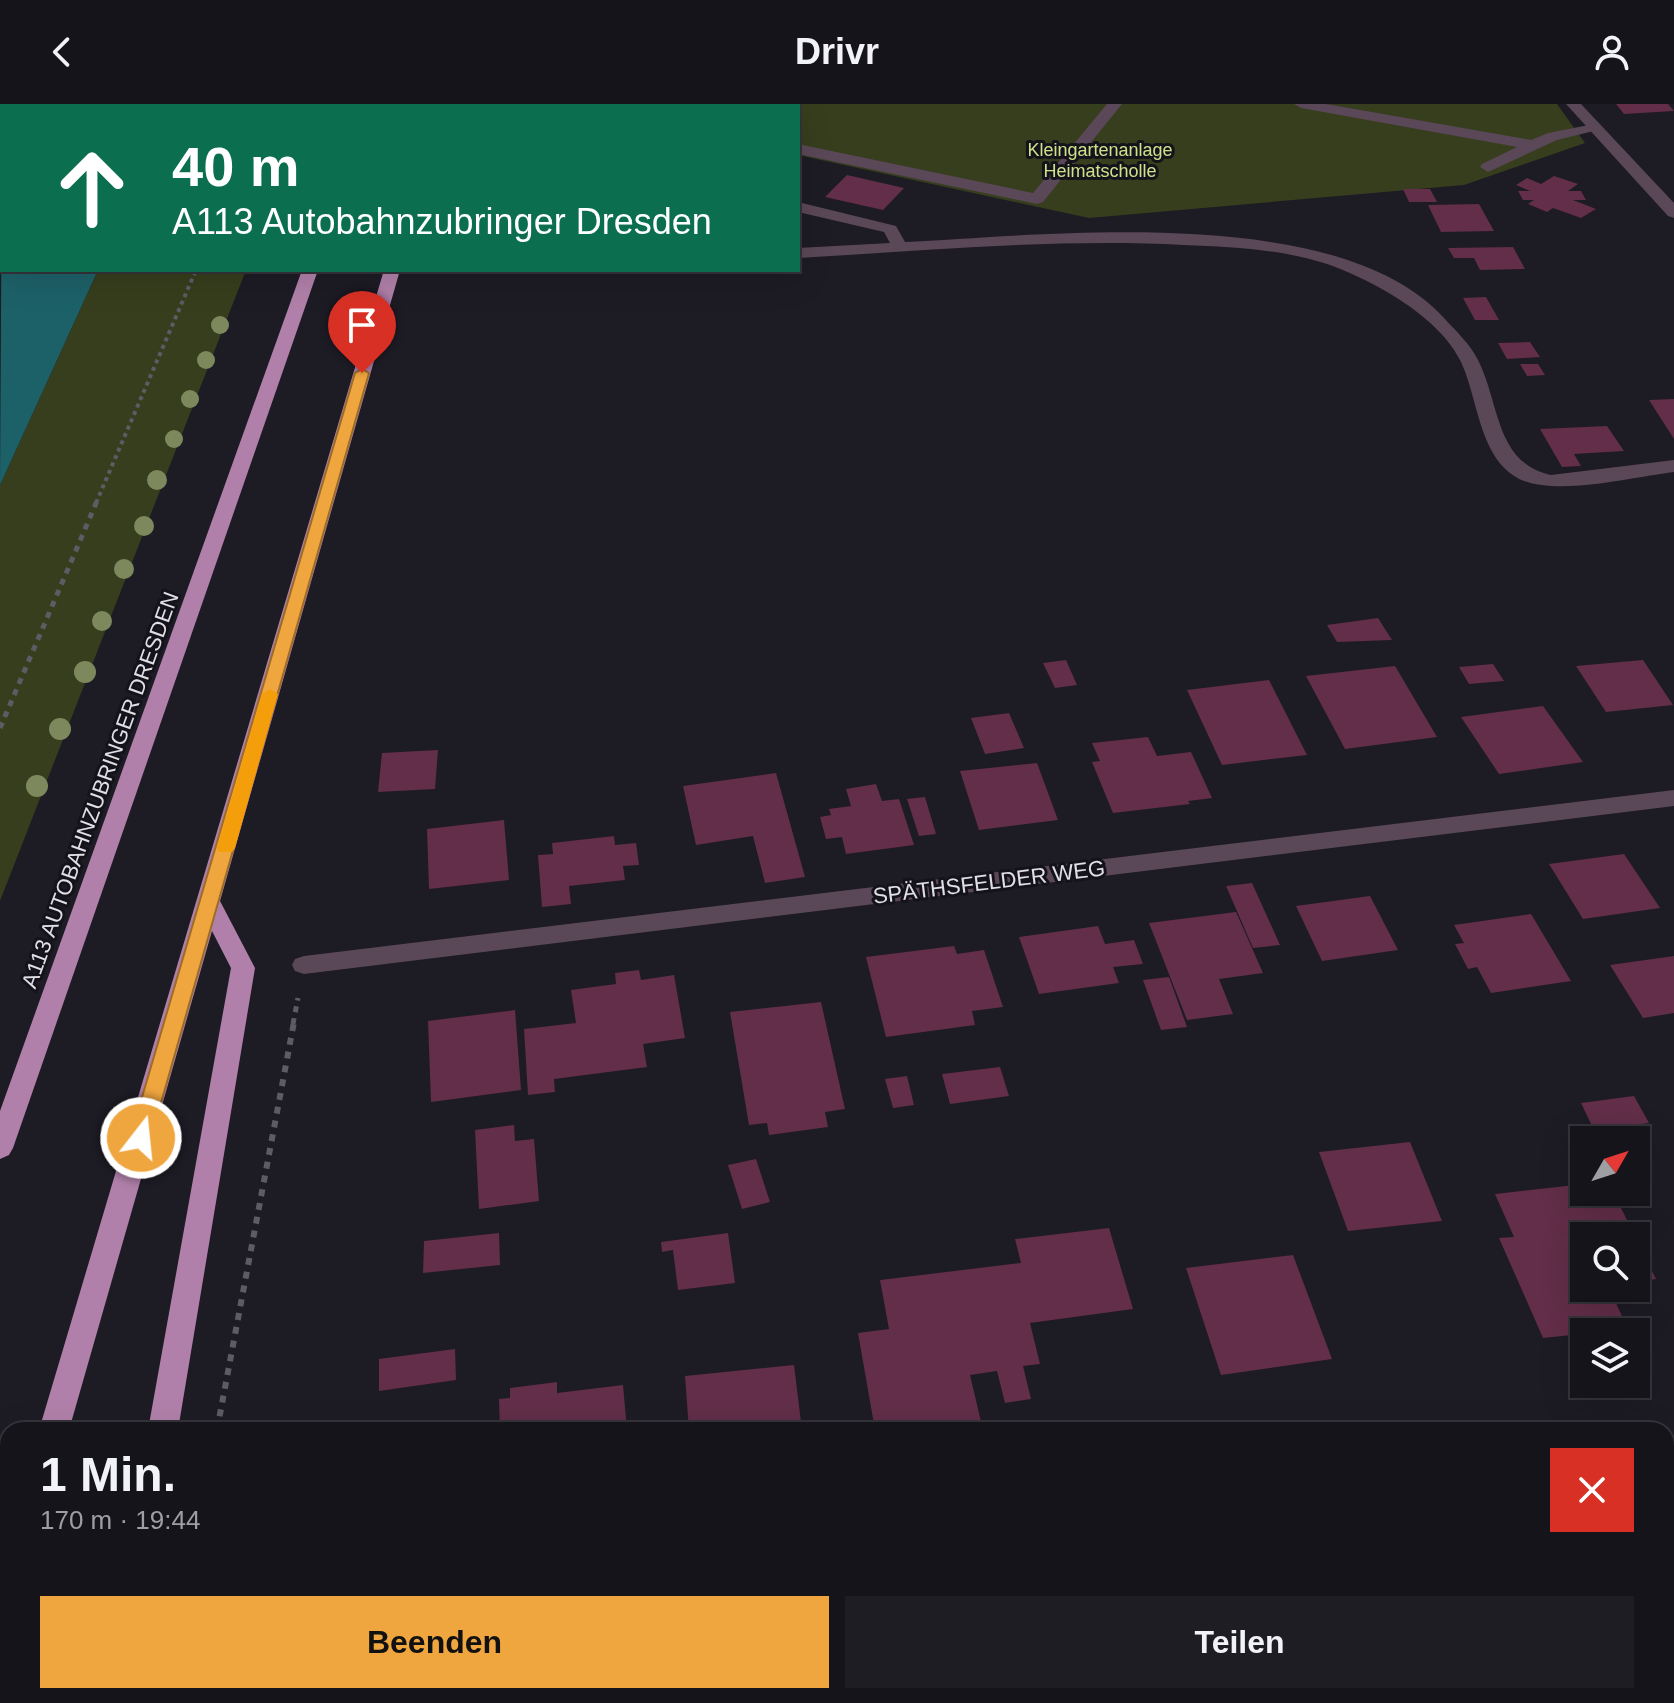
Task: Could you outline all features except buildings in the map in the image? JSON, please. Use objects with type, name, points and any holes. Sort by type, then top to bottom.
[{"type":"highway","name":"A113 AUTOBAHNZUBRINGER DRESDEN","points":[[0,1148],[309,272]]},
{"type":"highway","points":[[56,1422],[210,904],[390,277]]},
{"type":"highway","points":[[164,1422],[243,968],[210,904]]},
{"type":"street","points":[[800,149],[1037,199],[1115,104]]},
{"type":"street","points":[[1301,104],[1531,145]]},
{"type":"street","points":[[1573,104],[1674,213]]},
{"type":"street","points":[[1488,167],[1553,136],[1594,129]]},
{"type":"street","points":[[800,207],[890,229],[901,249]]},
{"type":"street","points":[[800,253],[1112,236],[1268,244],[1334,261],[1391,286],[1435,318],[1469,359],[1504,458],[1529,476],[1551,481],[1674,466]]},
{"type":"street","name":"SPÄTHSFELDER WEG","points":[[304,965],[1674,798]]},
{"type":"path","points":[[0,728],[195,272]]},
{"type":"path","points":[[218,1422],[304,965]]},
{"type":"green space","name":"Kleingartenanlage Heimatscholle","points":[[800,104],[1557,104],[1585,143],[1464,185],[1089,218],[800,155]]},
{"type":"green space","points":[[97,272],[245,272],[0,901],[0,485]]},
{"type":"water","points":[[1,272],[97,272],[0,485]]},
{"type":"slow traffic","points":[[226,848],[270,694]]},
{"type":"route","points":[[141,1138],[362,373]]}]
